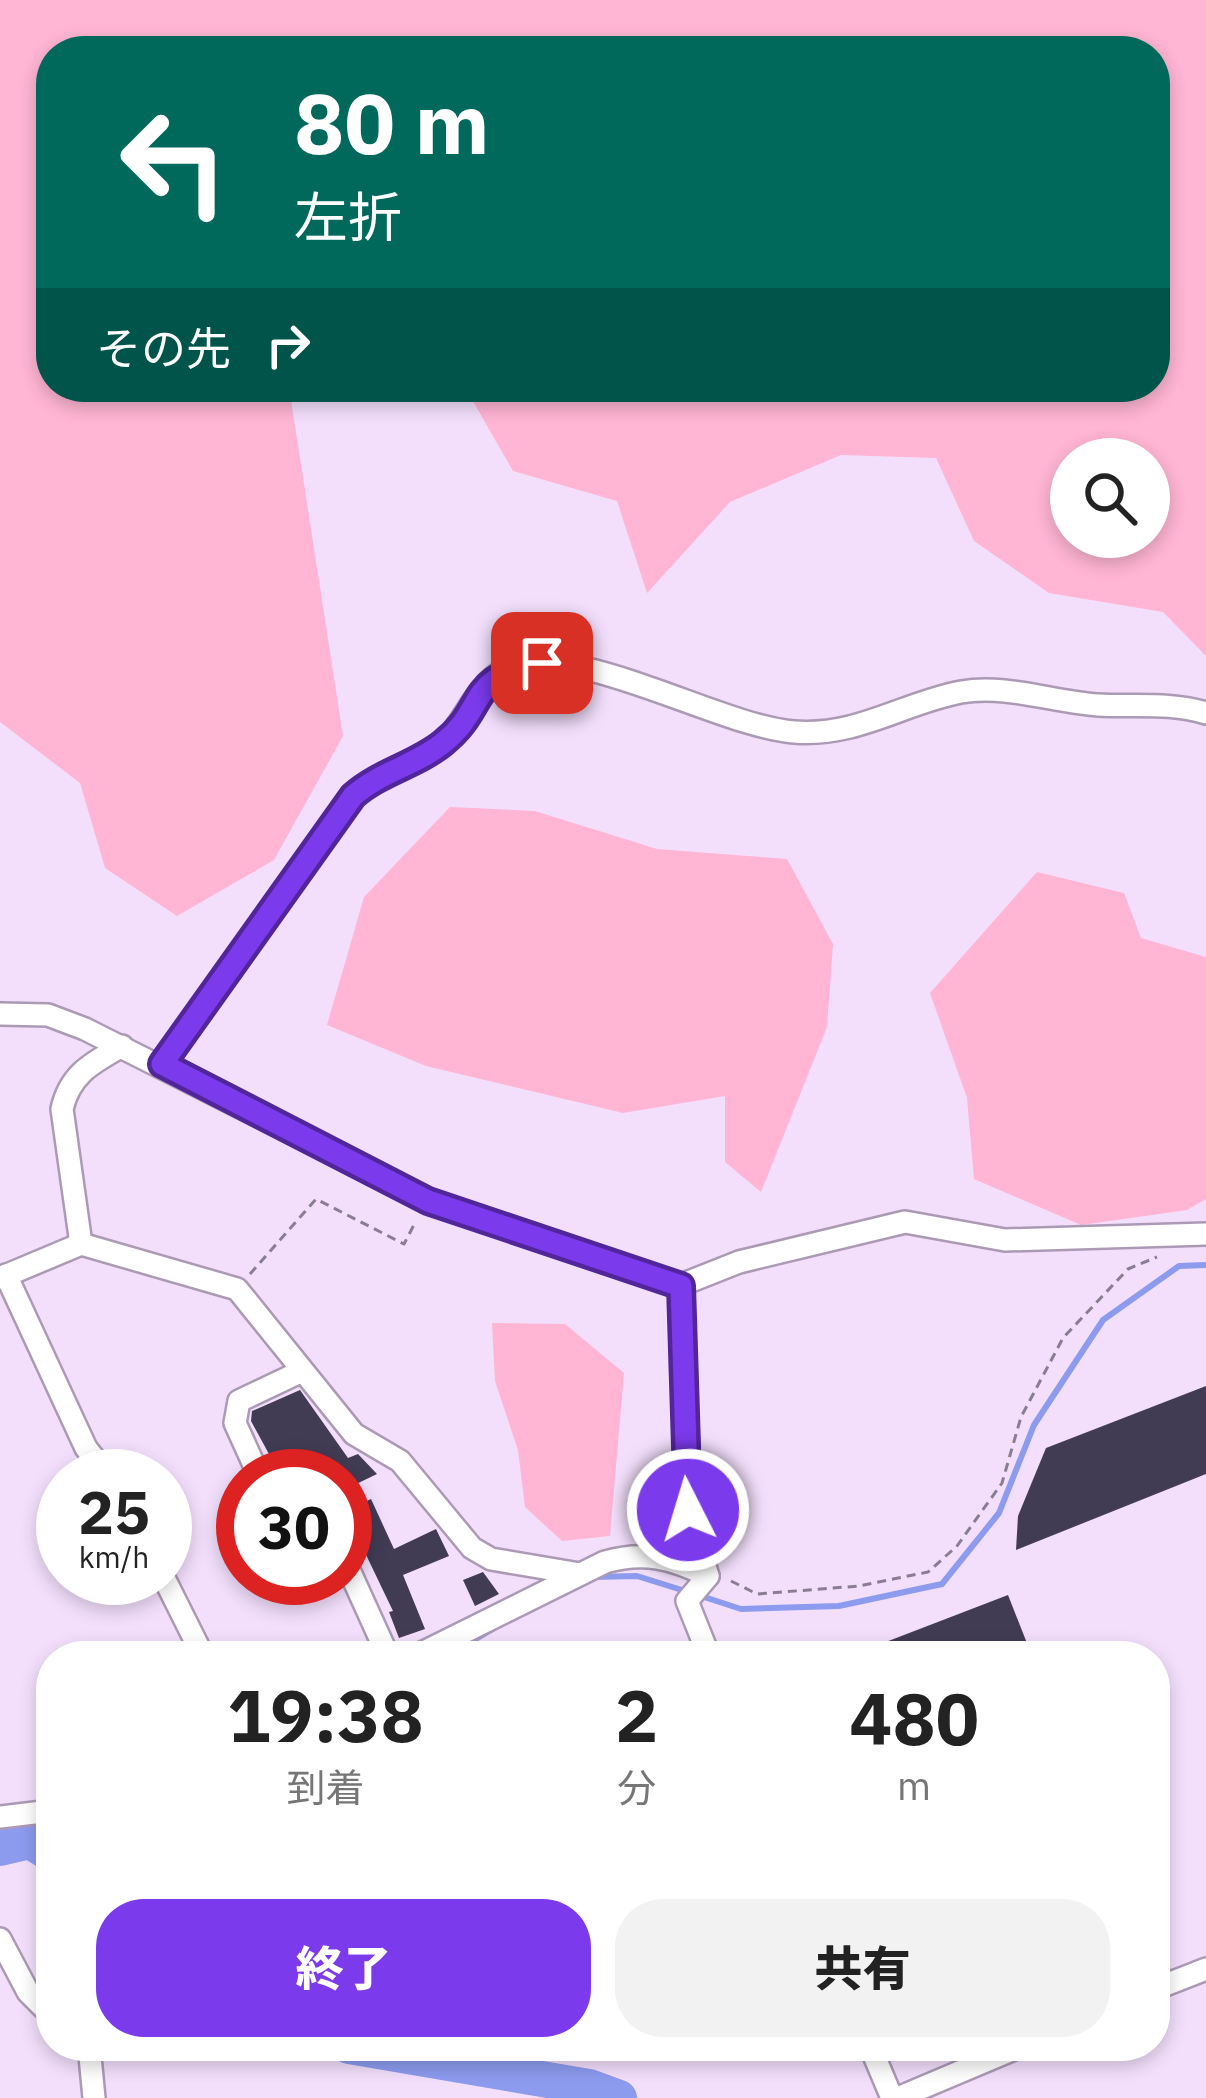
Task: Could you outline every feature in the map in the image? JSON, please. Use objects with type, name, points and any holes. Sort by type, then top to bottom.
[{"type":"street","points":[[162,1064],[353,796],[375,777],[444,743],[478,694],[505,670],[542,663],[583,666],[738,722],[794,732],[874,724],[961,692],[1096,705],[1180,705],[1206,713]]},
{"type":"street","points":[[0,1014],[48,1015],[162,1064],[428,1201],[681,1286],[739,1262],[905,1222],[1005,1240],[1206,1234]]},
{"type":"street","points":[[81,1244],[62,1109],[67,1089],[83,1068],[122,1046]]},
{"type":"street","points":[[87,1449],[3,1276],[81,1244],[237,1289],[354,1434],[400,1461],[472,1548],[491,1559],[580,1574]]},
{"type":"street","points":[[681,1286],[688,1510],[708,1573]]},
{"type":"street","points":[[247,1449],[235,1423],[239,1401],[302,1371]]},
{"type":"street","points":[[446,1641],[580,1574],[631,1555],[673,1558],[708,1573]]},
{"type":"street","points":[[703,1641],[687,1601],[708,1573]]},
{"type":"street","points":[[178,1605],[196,1641]]},
{"type":"street","points":[[365,1605],[381,1641]]},
{"type":"street","points":[[0,1817],[36,1813]]},
{"type":"street","points":[[0,1939],[36,2000]]},
{"type":"street","points":[[1170,1983],[1206,1969]]},
{"type":"street","points":[[90,2061],[94,2098]]},
{"type":"street","points":[[877,2061],[895,2098],[985,2061]]},
{"type":"path","points":[[237,1289],[316,1199],[404,1244],[428,1201]]},
{"type":"path","points":[[708,1573],[757,1594],[859,1586],[928,1572],[957,1546],[1002,1483],[1021,1417],[1063,1338],[1128,1269],[1158,1256]]},
{"type":"shaded area","points":[[0,0],[1206,0],[1206,656],[1163,612],[1049,593],[974,541],[936,458],[841,455],[730,502],[647,593],[617,501],[513,471],[473,402],[1170,402],[1170,36],[36,36],[36,402],[291,402],[343,736],[274,860],[177,916],[105,868],[80,783],[0,722]]},
{"type":"shaded area","points":[[450,807],[535,811],[657,849],[787,859],[833,944],[827,1027],[761,1192],[725,1162],[725,1096],[623,1113],[426,1066],[327,1025],[364,897]]},
{"type":"shaded area","points":[[1037,872],[1124,893],[1141,938],[1206,957],[1206,1199],[1187,1210],[1081,1225],[974,1179],[967,1098],[930,993]]},
{"type":"shaded area","points":[[492,1323],[565,1324],[624,1373],[610,1536],[562,1541],[525,1507],[518,1450],[495,1381]]},
{"type":"building","points":[[1206,1386],[1206,1474],[1016,1550],[1018,1516],[1046,1448]]},
{"type":"building","points":[[300,1390],[342,1449],[266,1449],[251,1421],[252,1411]]},
{"type":"building","points":[[372,1501],[394,1549],[436,1529],[449,1556],[403,1575],[425,1629],[399,1638],[389,1612],[393,1611],[372,1567]]},
{"type":"building","points":[[483,1572],[499,1594],[475,1606],[463,1580]]},
{"type":"building","points":[[1008,1595],[1026,1641],[888,1641]]},
{"type":"waterway","points":[[698,1595],[741,1609],[839,1606],[942,1584],[999,1513],[1034,1425],[1103,1320],[1179,1266],[1206,1265]]},
{"type":"waterway","points":[[592,1577],[637,1576],[685,1591]]},
{"type":"waterway","points":[[472,1641],[496,1627]]},
{"type":"waterway","points":[[30,1841],[36,1838]]},
{"type":"waterway","points":[[0,1848],[30,1841],[36,1845]]},
{"type":"waterway","points":[[437,2061],[589,2087],[619,2098]]},
{"type":"route","points":[[542,663],[505,670],[478,694],[444,743],[375,777],[353,796],[162,1064],[428,1201],[681,1286],[679,1348],[688,1510]]}]
